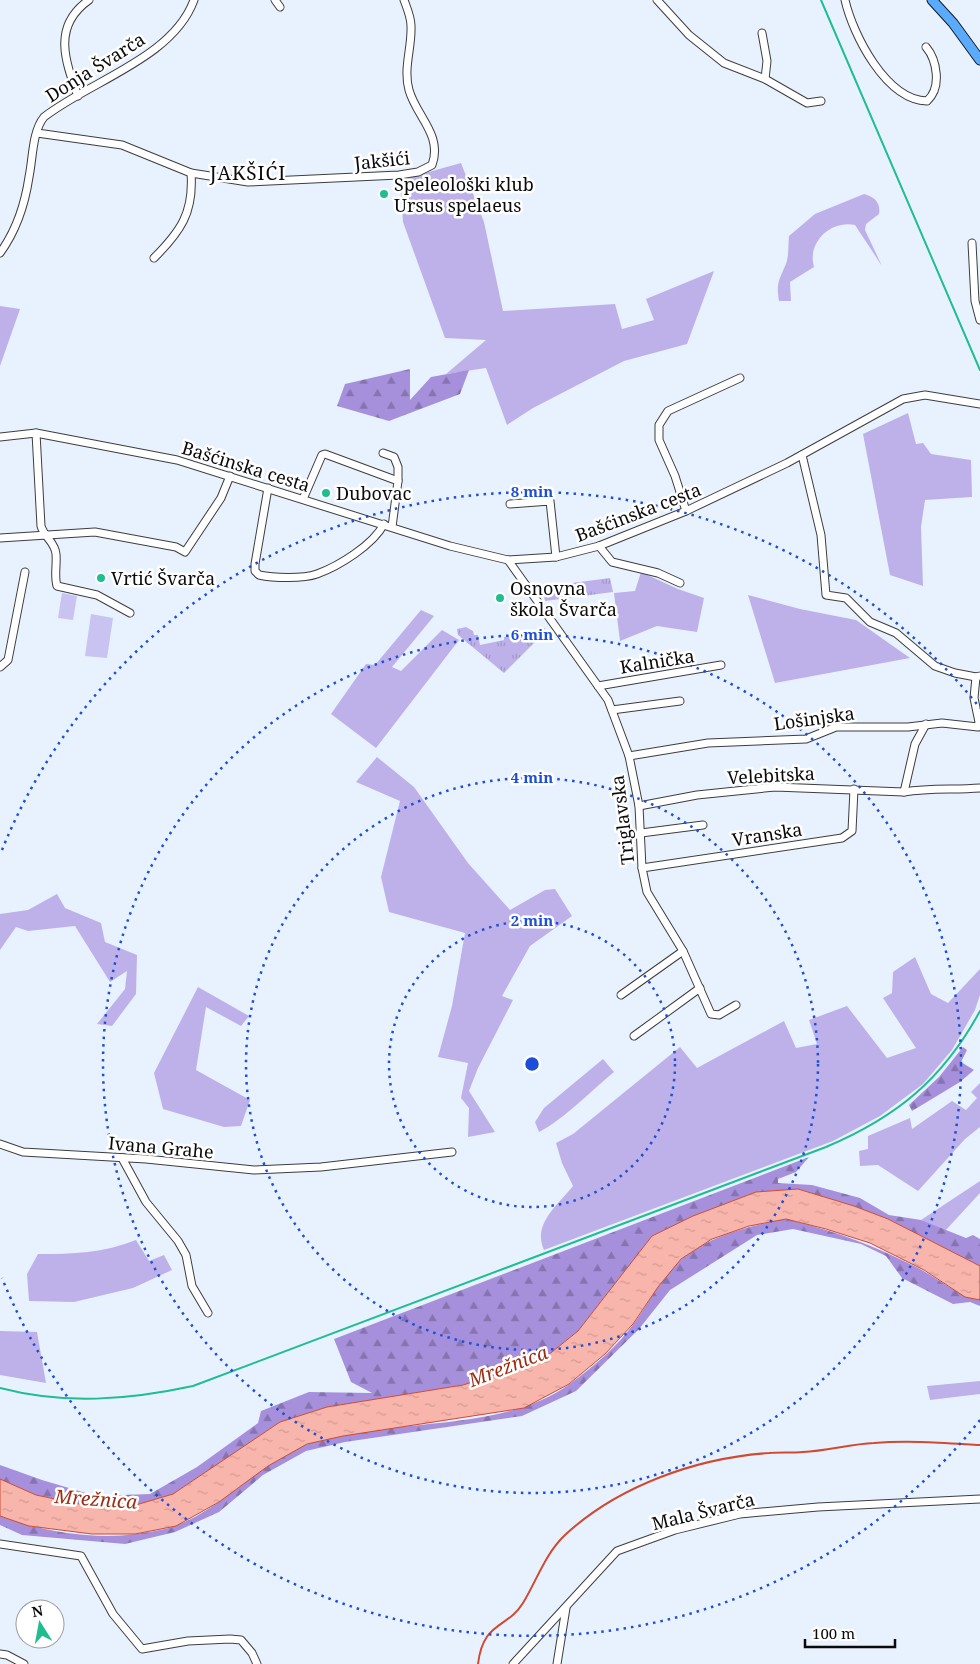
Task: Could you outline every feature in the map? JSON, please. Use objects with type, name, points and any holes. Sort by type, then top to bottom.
[{"type":"main road","points":[[932,0],[953,23],[980,60]]},
{"type":"street","points":[[78,96],[64,58],[66,32],[78,8],[89,0]]},
{"type":"street","name":"Donja Švarča","points":[[0,253],[19,218],[29,180],[37,133],[44,117],[167,41],[189,14],[194,0]]},
{"type":"street","points":[[275,0],[280,7]]},
{"type":"street","name":"Jakšići","points":[[37,133],[122,145],[191,174],[227,180],[268,182],[399,175],[429,167],[434,160],[432,137],[426,120],[412,99],[407,81],[406,62],[411,26],[404,0]]},
{"type":"street","points":[[657,0],[706,51],[724,63],[765,79],[807,103],[821,101]]},
{"type":"street","points":[[845,0],[856,35],[864,49],[882,72],[904,94],[927,101],[933,96],[936,83],[932,54],[926,47]]},
{"type":"street","points":[[762,33],[767,60],[765,79]]},
{"type":"street","points":[[154,258],[180,229],[189,208],[192,191],[191,174]]},
{"type":"street","points":[[972,243],[975,301],[980,320]]},
{"type":"street","points":[[686,512],[675,476],[659,440],[659,425],[668,411],[740,378]]},
{"type":"street","name":"Bašćinska cesta","points":[[0,437],[36,433],[161,456],[303,498],[450,546],[508,560],[556,557],[599,546],[686,512],[802,455],[902,399],[925,394],[980,404]]},
{"type":"street","points":[[36,433],[43,535],[52,543],[56,553],[57,586],[97,595],[130,613]]},
{"type":"street","points":[[382,453],[394,457],[398,467],[392,527]]},
{"type":"street","points":[[303,498],[322,455],[398,481]]},
{"type":"street","points":[[802,455],[821,535],[826,595],[846,598],[870,622],[896,633],[935,666],[955,673],[978,676]]},
{"type":"street","points":[[0,538],[95,532],[176,547],[185,552],[222,498],[230,476]]},
{"type":"street","points":[[268,488],[255,564],[255,571],[259,575],[272,577],[316,575],[365,548],[384,524]]},
{"type":"street","points":[[510,504],[550,501],[556,557]]},
{"type":"street","points":[[599,546],[612,562],[658,573],[680,583]]},
{"type":"street","points":[[521,576],[523,559]]},
{"type":"street","name":"Triglavska","points":[[508,560],[598,686],[612,710],[629,756],[639,806],[642,868],[647,892],[683,951],[711,1014],[719,1015],[736,1005]]},
{"type":"street","points":[[0,667],[8,660],[25,572]]},
{"type":"street","name":"Kalnička","points":[[598,686],[721,665]]},
{"type":"street","name":"Lošinjska","points":[[629,756],[708,743],[806,739],[836,727],[908,727],[956,723],[979,728],[974,698],[978,676]]},
{"type":"street","points":[[612,710],[680,701]]},
{"type":"street","points":[[904,792],[915,744],[926,724]]},
{"type":"street","name":"Velebitska","points":[[639,806],[697,795],[775,787],[904,792],[932,788],[954,790],[980,788]]},
{"type":"street","name":"Vranska","points":[[642,868],[842,838],[852,831],[854,789]]},
{"type":"street","points":[[641,833],[703,825]]},
{"type":"street","points":[[621,995],[683,951]]},
{"type":"street","points":[[634,1036],[700,988]]},
{"type":"street","name":"Ivana Grahe","points":[[0,1144],[23,1152],[122,1158],[254,1170],[320,1167],[452,1152]]},
{"type":"street","points":[[122,1158],[146,1202],[178,1241],[186,1255],[192,1286],[208,1314]]},
{"type":"street","name":"Mala Švarča","points":[[513,1664],[617,1551],[675,1530],[740,1514],[818,1507],[980,1499]]},
{"type":"street","points":[[0,1544],[81,1556],[113,1614],[142,1649],[188,1641],[241,1640],[252,1653],[257,1664]]},
{"type":"street","points":[[557,1664],[566,1607]]},
{"type":"street","points":[[0,1654],[7,1655],[24,1664]]},
{"type":"green space","points":[[461,163],[484,222],[503,311],[615,304],[622,329],[654,320],[646,299],[714,271],[687,344],[624,361],[533,408],[507,425],[486,368],[446,374],[486,340],[445,338],[403,222],[400,180]]},
{"type":"green space","points":[[864,194],[874,198],[879,206],[879,214],[866,224],[865,230],[882,266],[855,225],[837,226],[822,235],[817,242],[813,258],[814,267],[790,282],[791,301],[779,301],[778,286],[787,261],[789,236],[815,214]]},
{"type":"green space","points":[[0,306],[20,309],[0,366]]},
{"type":"green space","points":[[410,369],[410,400],[431,377],[469,370],[460,394],[389,421],[337,406],[345,384]]},
{"type":"green space","points":[[908,413],[916,444],[923,443],[931,454],[971,460],[972,497],[925,500],[921,527],[923,586],[890,575],[863,434]]},
{"type":"green space","points":[[641,572],[678,589],[704,598],[697,632],[657,626],[620,641],[614,593],[635,591]]},
{"type":"green space","points":[[610,578],[613,592],[545,601],[542,587]]},
{"type":"green space","points":[[748,595],[800,609],[856,620],[910,658],[775,683]]},
{"type":"green space","points":[[421,610],[434,616],[392,667],[401,671],[442,630],[459,640],[376,748],[331,714],[366,664],[375,665]]},
{"type":"green space","points":[[466,627],[473,631],[474,635],[478,635],[480,645],[504,640],[504,637],[539,631],[539,629],[545,628],[545,632],[504,673],[458,635],[457,629]]},
{"type":"green space","points":[[377,757],[414,787],[468,863],[510,910],[545,890],[555,889],[572,916],[530,946],[502,996],[513,1000],[478,1068],[469,1091],[495,1132],[468,1137],[469,1108],[461,1098],[468,1063],[438,1057],[452,1006],[465,933],[389,912],[381,877],[400,801],[356,782]]},
{"type":"green space","points":[[57,894],[65,908],[101,923],[105,942],[137,955],[136,994],[112,1026],[97,1024],[125,989],[127,971],[110,982],[75,926],[28,931],[16,927],[0,950],[0,914],[28,910]]},
{"type":"green space","points":[[915,957],[931,994],[948,1003],[980,969],[980,995],[975,1010],[952,1050],[923,1084],[880,1116],[833,1141],[544,1250],[541,1232],[544,1223],[548,1215],[573,1186],[562,1163],[556,1143],[573,1134],[680,1047],[697,1068],[784,1021],[796,1048],[817,1044],[809,1020],[847,1006],[887,1058],[916,1048],[883,998],[892,993],[893,972]]},
{"type":"green space","points":[[198,987],[249,1016],[241,1026],[206,1007],[196,1070],[250,1100],[241,1126],[224,1127],[163,1109],[154,1073]]},
{"type":"green space","points":[[963,1047],[967,1050],[961,1062],[974,1070],[960,1082],[912,1111],[909,1105],[939,1077]]},
{"type":"green space","points":[[603,1059],[614,1072],[567,1112],[539,1132],[535,1122],[544,1108]]},
{"type":"green space","points":[[980,1083],[980,1127],[965,1139],[918,1191],[878,1165],[860,1166],[859,1151],[868,1149],[868,1136],[910,1118],[912,1129],[952,1101],[966,1110],[977,1098],[971,1092]]},
{"type":"green space","points":[[809,1157],[796,1172],[778,1179],[778,1183],[812,1185],[860,1198],[889,1215],[921,1220],[966,1238],[973,1235],[980,1239],[980,1266],[888,1219],[854,1206],[798,1189],[756,1192],[693,1216],[652,1236],[578,1331],[542,1360],[463,1385],[327,1407],[280,1422],[173,1494],[129,1507],[84,1505],[36,1495],[0,1479],[0,1465],[96,1496],[150,1494],[197,1467],[258,1423],[261,1411],[309,1392],[372,1393],[351,1382],[334,1339]]},
{"type":"green space","points":[[980,1181],[980,1193],[945,1231],[921,1220]]},
{"type":"green space","points":[[786,1219],[820,1228],[881,1250],[921,1269],[954,1290],[980,1300],[980,1306],[970,1302],[953,1304],[902,1278],[886,1256],[861,1244],[793,1229],[757,1235],[670,1290],[639,1329],[576,1391],[522,1416],[345,1442],[306,1451],[263,1475],[219,1512],[175,1532],[125,1544],[22,1535],[0,1525],[0,1516],[49,1530],[84,1535],[119,1536],[166,1529],[193,1518],[274,1462],[308,1444],[340,1435],[478,1418],[512,1411],[543,1399],[571,1383],[614,1347],[629,1331],[663,1280],[683,1258],[707,1243],[732,1232]]},
{"type":"green space","points":[[136,1240],[149,1261],[164,1255],[172,1270],[133,1288],[74,1302],[29,1301],[27,1274],[38,1254],[100,1250]]},
{"type":"green space","points":[[0,1331],[37,1332],[46,1383],[0,1375]]},
{"type":"green space","points":[[980,1381],[980,1394],[930,1400],[927,1386]]},
{"type":"shaded area","points":[[62,593],[77,596],[73,620],[58,618]]},
{"type":"shaded area","points":[[91,614],[113,618],[107,658],[85,656]]},
{"type":"water","points":[[798,1189],[854,1206],[888,1219],[980,1266],[980,1300],[965,1297],[924,1270],[870,1243],[786,1219],[749,1226],[712,1239],[681,1259],[658,1287],[633,1324],[605,1354],[569,1384],[524,1408],[343,1436],[307,1444],[268,1466],[219,1502],[176,1526],[135,1534],[92,1534],[29,1526],[0,1516],[0,1479],[36,1495],[84,1505],[129,1507],[173,1494],[280,1422],[327,1407],[463,1385],[542,1360],[578,1331],[652,1236],[693,1216],[756,1192]]},
{"type":"waterway","points":[[478,1664],[485,1640],[496,1627],[517,1611],[523,1603],[558,1542],[586,1518],[609,1502],[659,1478],[686,1468],[714,1461],[769,1453],[812,1451],[887,1442],[980,1445]]},
{"type":"railway","points":[[821,0],[980,370]]},
{"type":"railway","points":[[0,1388],[48,1397],[96,1399],[145,1395],[193,1386],[826,1147],[875,1123],[916,1093],[950,1057],[980,1011]]},
{"type":"place","name":"Speleološki klub Ursus spelaeus","points":[[384,194]]},
{"type":"place","name":"Dubovac","points":[[326,493]]},
{"type":"place","name":"Vrtić Švarča","points":[[101,578]]},
{"type":"place","name":"Osnovna škola Švarča","points":[[500,598]]},
{"type":"district","name":"JAKŠIĆI","points":[[248,173]]},
{"type":"water label","name":"Mrežnica","points":[[508,1366]]},
{"type":"water label","name":"Mrežnica","points":[[96,1499]]}]
